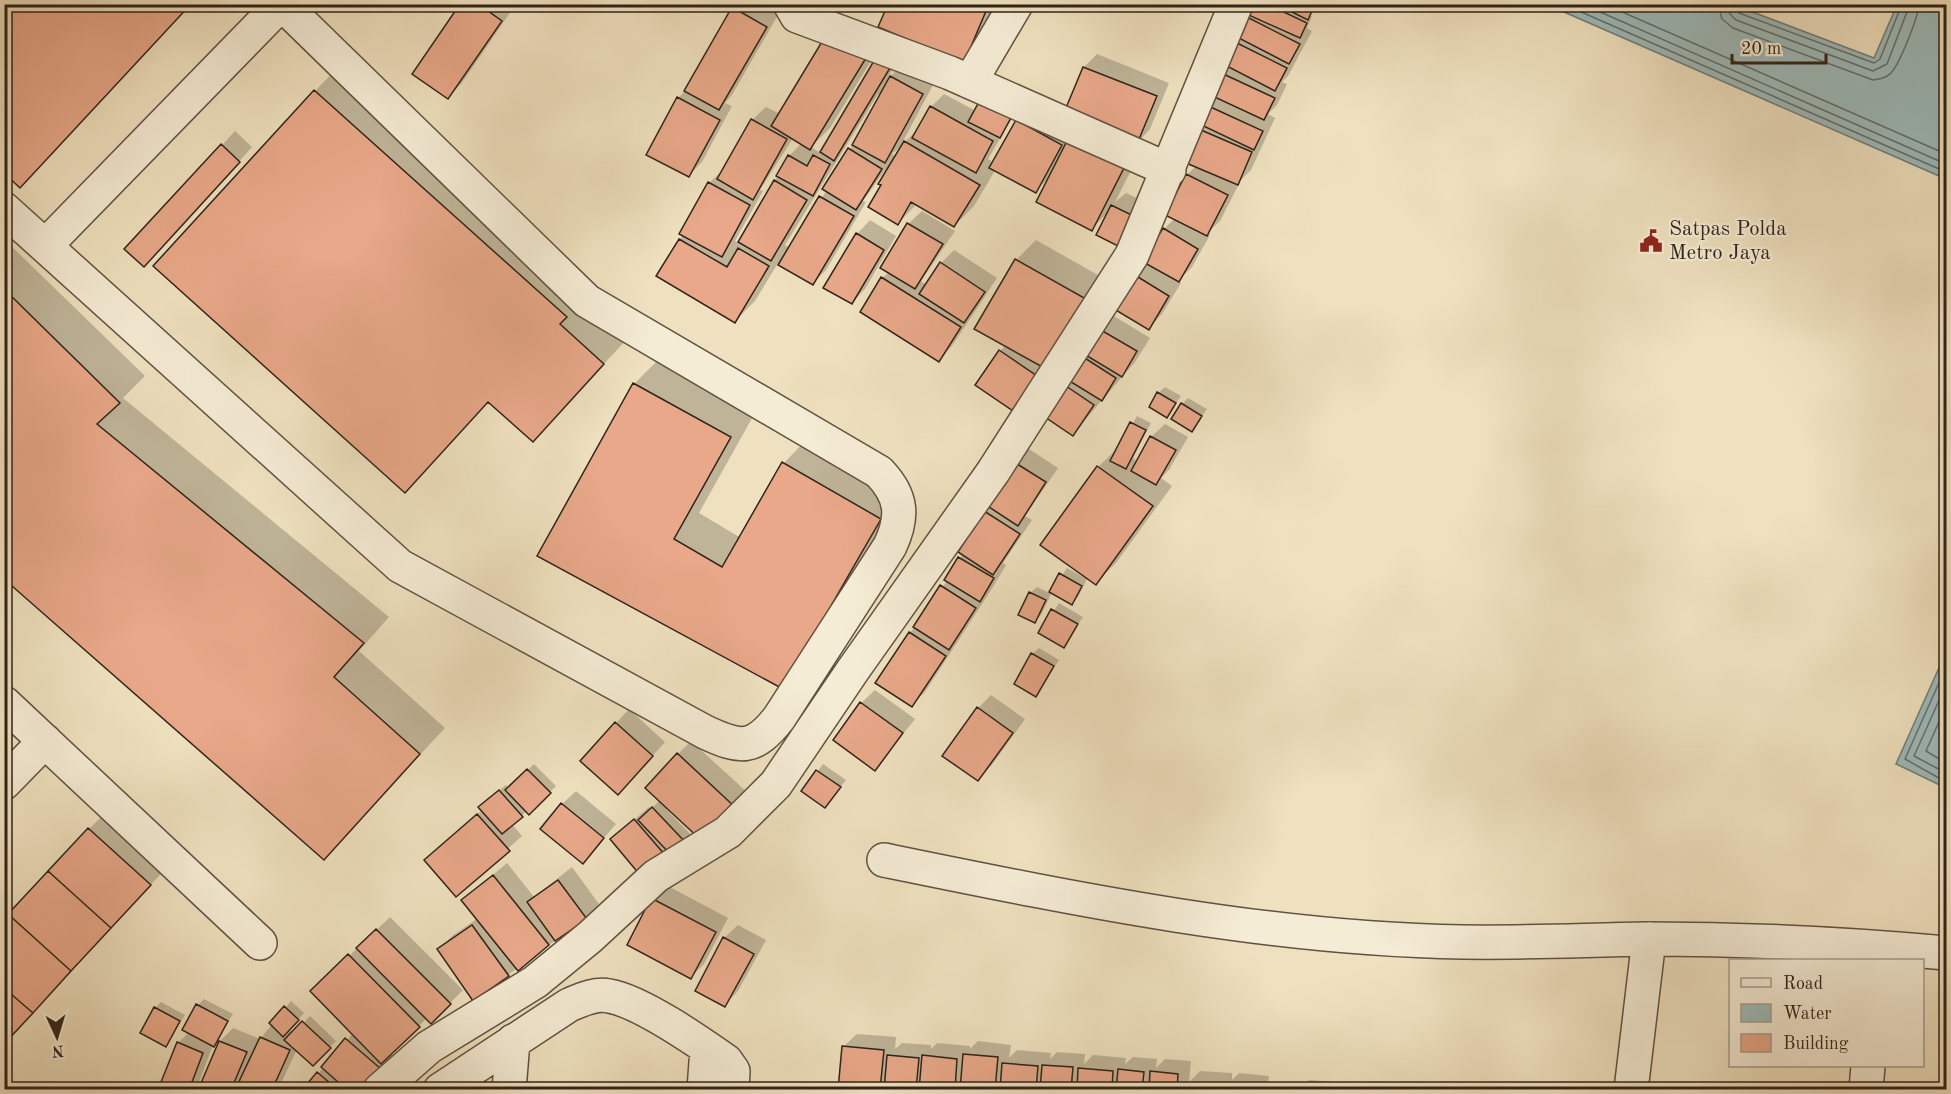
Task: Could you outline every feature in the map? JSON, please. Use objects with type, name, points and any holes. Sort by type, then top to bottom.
[{"type":"street","points":[[4,209],[47,244],[400,566],[724,741],[747,744],[764,737],[779,718],[890,546],[898,528],[899,506],[893,487],[879,472],[587,301],[281,4],[47,244]]},
{"type":"street","points":[[970,82],[1016,4]]},
{"type":"street","points":[[380,1089],[429,1047],[535,982],[656,876],[728,832],[776,784],[1046,392],[1132,255],[1236,4]]},
{"type":"street","points":[[790,6],[796,16],[970,82],[1169,170]]},
{"type":"street","points":[[4,703],[260,943]]},
{"type":"street","points":[[4,783],[45,741]]},
{"type":"street","points":[[884,860],[1032,890],[1262,929],[1462,942],[1649,939],[1880,954],[1947,953]]},
{"type":"street","points":[[1630,1089],[1649,939]]},
{"type":"street","points":[[440,1089],[569,1005],[593,996],[608,996],[653,1016],[707,1048],[732,1068],[732,1089]]},
{"type":"street","points":[[509,1089],[513,1041]]},
{"type":"street","points":[[704,1089],[707,1048]]},
{"type":"street","points":[[1866,1089],[1868,1067]]},
{"type":"water","points":[[1548,5],[1734,5],[1874,58],[1897,5],[1946,5],[1946,179]]},
{"type":"water","points":[[1946,652],[1946,788],[1896,764]]},
{"type":"building","points":[[4,4],[191,4],[20,188],[4,173]]},
{"type":"building","points":[[460,4],[478,4],[502,21],[448,99],[412,74]]},
{"type":"building","points":[[888,4],[989,4],[964,63],[878,27]]},
{"type":"building","points":[[1246,4],[1267,4],[1307,23],[1300,38],[1242,12]]},
{"type":"building","points":[[1276,4],[1315,4],[1308,20]]},
{"type":"building","points":[[732,7],[767,27],[719,110],[684,91]]},
{"type":"building","points":[[1239,13],[1300,44],[1289,64],[1229,33]]},
{"type":"building","points":[[826,35],[866,58],[810,150],[771,126]]},
{"type":"building","points":[[1231,40],[1287,68],[1275,91],[1219,62]]},
{"type":"building","points":[[875,59],[890,68],[834,161],[820,152]]},
{"type":"building","points":[[1083,67],[1157,96],[1137,144],[1063,115]]},
{"type":"building","points":[[1219,72],[1275,98],[1264,120],[1208,94]]},
{"type":"building","points":[[890,76],[923,94],[885,163],[852,145]]},
{"type":"building","points":[[314,90],[567,317],[560,324],[604,364],[533,442],[488,402],[405,493],[153,266]]},
{"type":"building","points":[[677,97],[720,120],[689,177],[646,155]]},
{"type":"building","points":[[981,98],[1013,114],[1000,138],[968,122]]},
{"type":"building","points":[[1204,104],[1263,131],[1254,150],[1195,122]]},
{"type":"building","points":[[930,106],[993,141],[976,173],[912,138]]},
{"type":"building","points":[[751,119],[787,139],[753,200],[717,179]]},
{"type":"building","points":[[1016,120],[1062,145],[1036,193],[989,168]]},
{"type":"building","points":[[1194,127],[1252,152],[1238,185],[1179,160]]},
{"type":"building","points":[[1071,133],[1127,162],[1092,231],[1036,202]]},
{"type":"building","points":[[904,141],[980,185],[954,227],[911,202],[898,225],[868,207],[881,185],[878,184]]},
{"type":"building","points":[[221,144],[240,162],[144,267],[124,249]]},
{"type":"building","points":[[848,148],[882,169],[856,210],[822,189]]},
{"type":"building","points":[[788,155],[807,166],[813,155],[830,164],[813,196],[776,176]]},
{"type":"building","points":[[1186,174],[1228,195],[1207,236],[1165,215]]},
{"type":"building","points":[[774,180],[807,200],[771,261],[738,242]]},
{"type":"building","points":[[708,182],[750,205],[722,257],[679,234]]},
{"type":"building","points":[[819,196],[854,216],[813,285],[778,265]]},
{"type":"building","points":[[1111,205],[1144,221],[1128,251],[1096,235]]},
{"type":"building","points":[[907,223],[943,244],[915,289],[880,268]]},
{"type":"building","points":[[1163,228],[1198,249],[1179,282],[1143,262]]},
{"type":"building","points":[[856,233],[884,250],[852,304],[823,288]]},
{"type":"building","points":[[679,239],[727,267],[738,248],[769,266],[735,323],[656,276]]},
{"type":"building","points":[[1015,259],[1086,299],[1046,369],[974,329]]},
{"type":"building","points":[[940,262],[985,292],[964,323],[919,294]]},
{"type":"building","points":[[1125,269],[1169,296],[1149,330],[1104,303]]},
{"type":"building","points":[[881,277],[961,327],[939,362],[860,312]]},
{"type":"building","points":[[4,289],[120,403],[97,424],[364,643],[334,677],[420,754],[324,860],[4,579]]},
{"type":"building","points":[[1094,326],[1137,351],[1122,377],[1079,351]]},
{"type":"building","points":[[999,350],[1043,380],[1019,415],[975,385]]},
{"type":"building","points":[[1077,353],[1116,378],[1102,401],[1063,377]]},
{"type":"building","points":[[633,383],[731,437],[674,539],[722,567],[782,462],[881,519],[783,689],[537,556]]},
{"type":"building","points":[[1063,384],[1094,405],[1073,436],[1042,415]]},
{"type":"building","points":[[1157,392],[1176,403],[1167,418],[1149,407]]},
{"type":"building","points":[[1181,403],[1202,416],[1192,432],[1171,419]]},
{"type":"building","points":[[1130,422],[1146,430],[1126,469],[1110,461]]},
{"type":"building","points":[[1150,436],[1176,450],[1156,485],[1131,471]]},
{"type":"building","points":[[1014,462],[1046,482],[1018,526],[986,505]]},
{"type":"building","points":[[1097,466],[1153,506],[1096,585],[1040,545]]},
{"type":"building","points":[[984,511],[1020,534],[993,575],[958,552]]},
{"type":"building","points":[[958,557],[994,578],[980,602],[944,580]]},
{"type":"building","points":[[1059,573],[1082,586],[1072,605],[1049,592]]},
{"type":"building","points":[[940,585],[976,608],[949,650],[913,627]]},
{"type":"building","points":[[1029,592],[1046,600],[1035,623],[1018,615]]},
{"type":"building","points":[[1051,609],[1078,624],[1064,648],[1038,633]]},
{"type":"building","points":[[909,632],[946,656],[912,707],[875,683]]},
{"type":"building","points":[[1031,653],[1054,666],[1036,697],[1014,684]]},
{"type":"building","points":[[860,702],[903,733],[875,771],[833,740]]},
{"type":"building","points":[[977,707],[1013,733],[978,781],[942,756]]},
{"type":"building","points":[[615,722],[653,756],[618,795],[580,761]]},
{"type":"building","points":[[677,753],[736,808],[703,842],[645,788]]},
{"type":"building","points":[[527,769],[551,793],[529,815],[505,790]]},
{"type":"building","points":[[816,770],[841,787],[825,808],[801,791]]},
{"type":"building","points":[[499,790],[523,817],[502,834],[478,807]]},
{"type":"building","points":[[561,803],[604,838],[583,864],[540,829]]},
{"type":"building","points":[[652,807],[687,844],[673,857],[638,820]]},
{"type":"building","points":[[477,814],[510,851],[456,897],[424,860]]},
{"type":"building","points":[[634,819],[665,855],[640,875],[610,839]]},
{"type":"building","points":[[88,828],[151,885],[111,928],[48,871]]},
{"type":"building","points":[[48,871],[111,928],[71,971],[8,914]]},
{"type":"building","points":[[493,875],[549,945],[518,971],[461,900]]},
{"type":"building","points":[[558,880],[587,919],[555,941],[527,902]]},
{"type":"building","points":[[651,898],[716,932],[691,979],[627,945]]},
{"type":"building","points":[[8,914],[71,971],[33,1013],[4,988],[4,919]]},
{"type":"building","points":[[472,925],[509,976],[473,1001],[437,949]]},
{"type":"building","points":[[376,929],[451,1004],[431,1024],[356,948]]},
{"type":"building","points":[[723,937],[754,954],[725,1007],[695,991]]},
{"type":"building","points":[[348,954],[420,1027],[381,1064],[310,991]]},
{"type":"building","points":[[4,988],[33,1013],[4,1044]]},
{"type":"building","points":[[196,1004],[228,1021],[214,1047],[182,1030]]},
{"type":"building","points":[[284,1006],[299,1020],[283,1037],[269,1023]]},
{"type":"building","points":[[154,1007],[180,1021],[166,1047],[140,1033]]},
{"type":"building","points":[[302,1021],[331,1048],[313,1066],[284,1040]]},
{"type":"building","points":[[260,1037],[290,1050],[272,1090],[235,1090]]},
{"type":"building","points":[[345,1038],[381,1069],[363,1090],[347,1090],[321,1067]]},
{"type":"building","points":[[219,1041],[247,1052],[231,1090],[198,1090]]},
{"type":"building","points":[[177,1042],[203,1053],[189,1090],[159,1087]]},
{"type":"building","points":[[842,1046],[884,1050],[880,1090],[838,1090]]},
{"type":"building","points":[[963,1054],[998,1057],[995,1090],[960,1090]]},
{"type":"building","points":[[887,1055],[919,1058],[916,1090],[884,1090]]},
{"type":"building","points":[[922,1055],[957,1059],[955,1090],[919,1090]]},
{"type":"building","points":[[1002,1063],[1038,1066],[1036,1090],[1000,1090]]},
{"type":"building","points":[[1042,1065],[1073,1067],[1071,1090],[1040,1090]]},
{"type":"building","points":[[1078,1068],[1113,1071],[1112,1090],[1077,1090]]},
{"type":"building","points":[[1118,1069],[1144,1072],[1142,1090],[1116,1090]]},
{"type":"building","points":[[1150,1071],[1178,1074],[1177,1090],[1149,1090]]},
{"type":"building","points":[[317,1072],[338,1090],[302,1090]]},
{"type":"building","points":[[1185,1084],[1220,1086],[1219,1090],[1185,1090]]},
{"type":"place","name":"Satpas Polda Metro Jaya","points":[[1651,241]]}]
